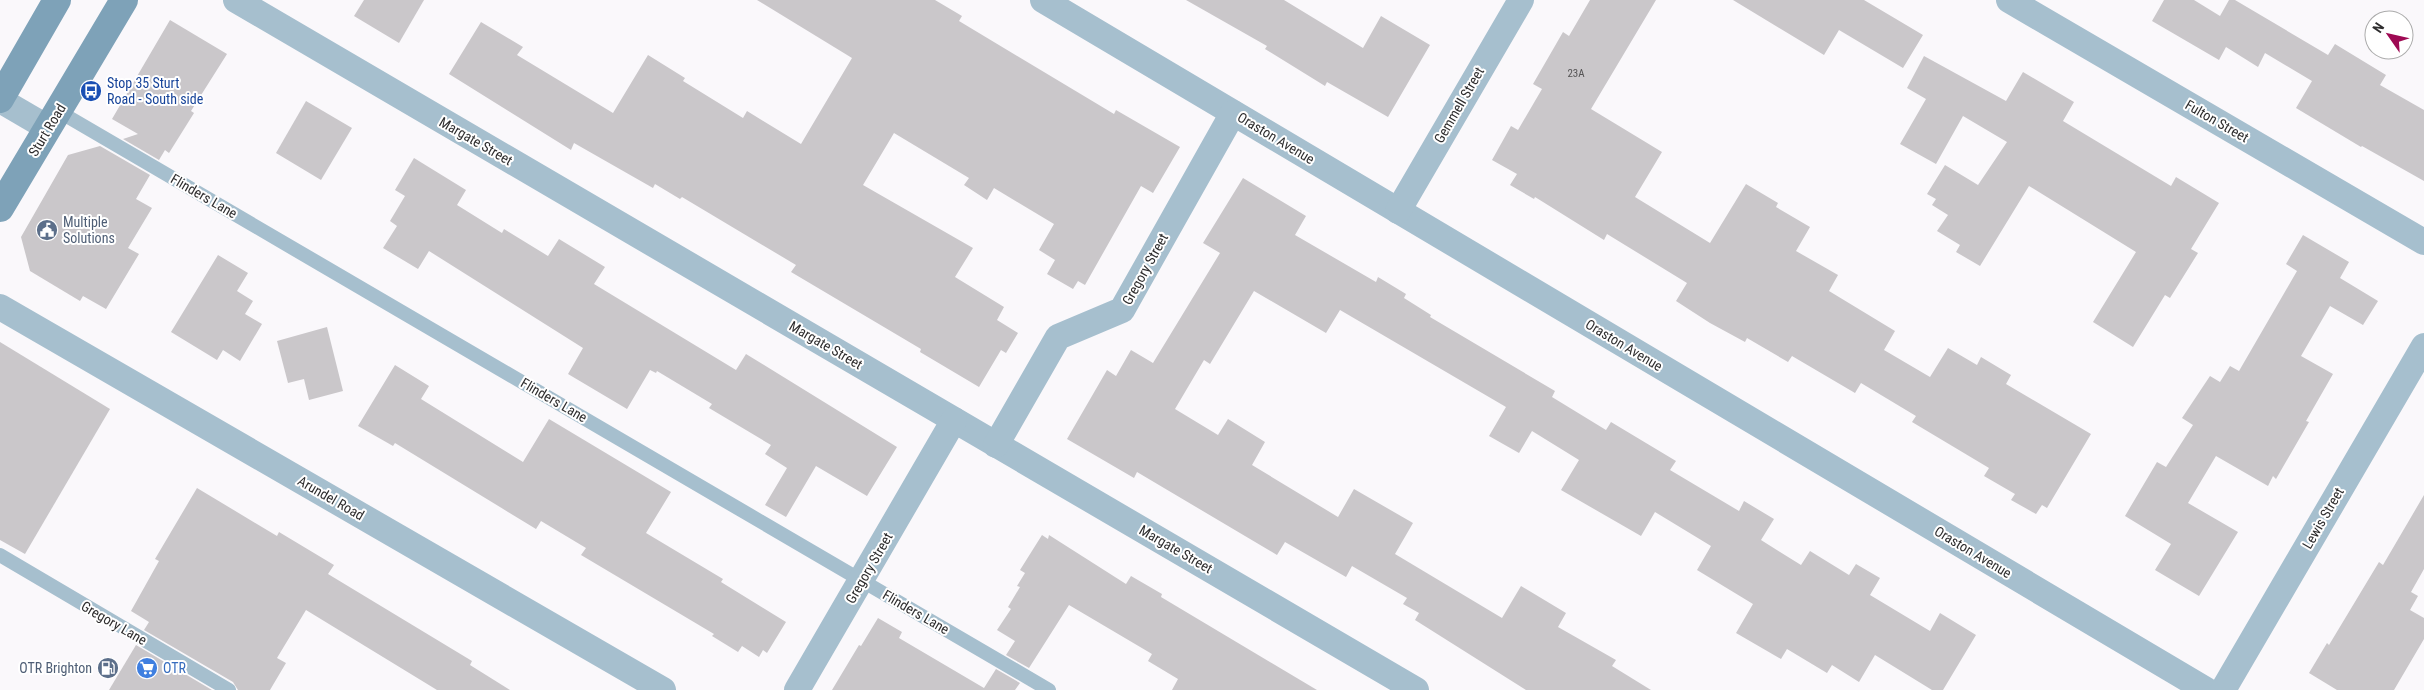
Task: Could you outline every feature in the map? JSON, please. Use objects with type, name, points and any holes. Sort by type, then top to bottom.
[{"type":"main road","points":[[0,100],[57,0]]},
{"type":"main road","name":"Sturt Road","points":[[0,208],[124,0]]},
{"type":"street","name":"Margate Street","points":[[236,0],[1416,690]]},
{"type":"street","name":"Oraston Avenue","points":[[1043,0],[2206,690]]},
{"type":"street","name":"Gemmell Street","points":[[1398,211],[1521,0]]},
{"type":"street","name":"Fulton Street","points":[[2009,0],[2424,242]]},
{"type":"street","points":[[0,100],[53,120]]},
{"type":"street","name":"Gregory Street","points":[[996,444],[1058,337],[1122,310],[1233,113]]},
{"type":"street","name":"Arundel Road","points":[[0,307],[663,690]]},
{"type":"street","name":"Lewis Street","points":[[2223,690],[2424,346]]},
{"type":"street","name":"Gregory Street","points":[[797,690],[954,420]]},
{"type":"lane","name":"Flinders Lane","points":[[53,120],[862,580],[1049,690]]},
{"type":"lane","name":"Gregory Lane","points":[[0,555],[229,690]]},
{"type":"building","points":[[364,0],[424,0],[399,43],[354,16]]},
{"type":"building","points":[[757,0],[935,0],[962,16],[959,21],[1114,114],[1116,110],[1180,147],[1153,193],[1141,186],[1085,285],[1078,281],[1073,289],[1047,274],[1055,260],[1039,250],[1054,224],[994,188],[987,200],[964,185],[969,178],[894,133],[863,185],[973,248],[955,277],[1004,307],[997,320],[1018,333],[1006,353],[1001,350],[979,387],[920,352],[921,349],[791,272],[796,265],[682,197],[680,199],[655,184],[653,188],[574,143],[571,150],[449,74],[481,22],[523,47],[517,55],[613,113],[648,55],[685,78],[683,81],[743,118],[747,111],[801,144],[852,58]]},
{"type":"building","points":[[1186,0],[1284,0],[1363,48],[1381,16],[1430,45],[1388,117],[1327,82],[1325,86],[1265,49],[1267,46]]},
{"type":"building","points":[[1590,0],[1656,0],[1591,109],[1662,152],[1635,197],[1710,243],[1746,184],[1778,203],[1776,207],[1810,227],[1796,251],[1838,275],[1829,291],[1895,331],[1884,350],[1930,377],[1948,348],[1977,365],[1981,357],[2011,375],[2006,384],[2091,434],[2047,508],[2042,505],[2036,514],[2011,500],[2015,494],[1984,476],[1989,468],[1912,422],[1916,416],[1861,383],[1855,393],[1792,356],[1788,362],[1747,338],[1745,342],[1710,323],[1676,301],[1687,283],[1607,234],[1604,240],[1535,197],[1534,199],[1510,185],[1517,174],[1492,160],[1511,126],[1518,130],[1542,89],[1533,84],[1563,32],[1569,36]]},
{"type":"building","points":[[1733,0],[1864,0],[1923,35],[1903,68],[1839,30],[1824,55]]},
{"type":"building","points":[[2164,0],[2194,0],[2220,16],[2229,0],[2235,0],[2328,55],[2335,44],[2386,75],[2380,85],[2424,110],[2424,181],[2361,147],[2296,108],[2312,81],[2265,53],[2258,67],[2226,47],[2219,60],[2152,21]]},
{"type":"building","points":[[170,20],[227,54],[191,111],[194,113],[169,153],[165,150],[159,160],[123,139],[138,134],[112,119]]},
{"type":"building","points":[[1924,56],[2006,101],[2023,72],[2074,102],[2063,121],[2171,186],[2176,177],[2219,203],[2191,249],[2198,253],[2170,298],[2165,295],[2133,347],[2093,322],[2136,252],[2029,186],[1980,266],[1956,252],[1960,245],[1937,231],[1948,215],[1932,205],[1936,199],[1927,194],[1945,165],[1978,185],[2007,142],[1963,116],[1936,164],[1900,144],[1926,99],[1907,88]]},
{"type":"building","points":[[306,101],[352,128],[321,180],[276,153]]},
{"type":"building","points":[[100,146],[150,175],[136,199],[152,208],[128,248],[139,254],[106,309],[83,296],[80,301],[30,271],[21,237],[68,155]]},
{"type":"building","points":[[414,158],[466,190],[457,205],[502,233],[504,229],[548,256],[559,239],[605,267],[594,284],[736,370],[746,354],[897,447],[867,496],[816,466],[786,517],[765,505],[787,468],[765,454],[771,445],[709,408],[712,404],[657,371],[656,373],[650,370],[627,409],[568,374],[583,348],[429,251],[418,269],[383,248],[397,226],[390,221],[405,196],[395,190]]},
{"type":"building","points":[[1243,178],[1306,216],[1295,235],[1376,282],[1378,277],[1406,294],[1404,298],[1431,315],[1430,317],[1555,391],[1552,397],[1606,430],[1611,422],[1676,461],[1670,470],[1739,511],[1744,501],[1774,519],[1761,540],[1801,565],[1810,551],[1849,575],[1856,564],[1880,578],[1870,595],[1930,631],[1940,613],[1976,635],[1943,690],[1932,690],[1875,655],[1859,682],[1832,665],[1827,673],[1787,649],[1781,659],[1736,633],[1753,604],[1697,570],[1711,546],[1655,512],[1641,536],[1561,490],[1579,460],[1532,431],[1519,453],[1489,436],[1506,407],[1340,310],[1326,333],[1254,291],[1210,364],[1204,360],[1175,409],[1218,435],[1228,419],[1265,442],[1252,465],[1338,517],[1354,489],[1413,523],[1395,554],[1502,618],[1521,586],[1566,613],[1558,627],[1616,660],[1612,666],[1651,690],[1526,690],[1415,620],[1419,613],[1403,604],[1407,598],[1352,566],[1346,577],[1285,542],[1277,555],[1137,472],[1134,478],[1067,439],[1107,370],[1116,376],[1131,350],[1153,363],[1220,253],[1203,243]]},
{"type":"building","points":[[2303,235],[2349,262],[2340,278],[2378,301],[2363,325],[2330,306],[2301,356],[2333,374],[2306,421],[2309,422],[2276,479],[2273,476],[2268,486],[2216,456],[2188,503],[2238,532],[2199,596],[2155,570],[2171,544],[2125,516],[2157,462],[2166,467],[2193,425],[2182,418],[2210,376],[2220,382],[2230,366],[2239,371],[2297,271],[2286,264]]},
{"type":"building","points":[[218,255],[248,273],[237,291],[253,301],[245,314],[262,324],[240,361],[223,350],[217,360],[171,332]]},
{"type":"building","points":[[327,327],[343,391],[309,400],[304,379],[288,383],[277,341]]},
{"type":"building","points":[[0,342],[110,409],[25,554],[0,540]]},
{"type":"building","points":[[395,365],[429,386],[421,399],[523,462],[549,419],[671,492],[646,533],[723,579],[721,582],[786,622],[767,653],[763,650],[759,657],[742,646],[738,652],[712,636],[714,634],[581,555],[586,548],[541,521],[536,529],[395,443],[393,446],[358,426]]},
{"type":"building","points":[[197,488],[277,536],[279,532],[334,565],[328,574],[472,661],[470,665],[510,690],[437,690],[306,610],[277,658],[286,663],[270,690],[238,690],[233,682],[144,630],[149,622],[131,611],[159,561],[155,559]]},
{"type":"building","points":[[2424,495],[2424,569],[2411,592],[2418,596],[2410,610],[2424,618],[2424,639],[2394,690],[2337,690],[2309,673],[2327,643],[2329,645],[2379,562],[2383,565]]},
{"type":"building","points":[[1042,535],[1048,539],[1049,535],[1126,584],[1131,576],[1162,594],[1161,597],[1317,690],[1172,690],[1178,679],[1148,661],[1152,654],[1069,605],[1029,668],[1006,655],[1015,641],[997,630],[1011,609],[1008,607],[1020,587],[1017,586],[1025,573],[1020,570]]},
{"type":"building","points":[[878,618],[902,632],[899,638],[984,688],[996,669],[1020,683],[1015,690],[832,690]]},
{"type":"building","name":"OTR","points":[[136,645],[212,690],[109,690]]},
{"type":"place","name":"Stop 35 Sturt Road - South side","points":[[91,91]]},
{"type":"place","name":"Multiple Solutions","points":[[47,230]]},
{"type":"place","name":"OTR Brighton","points":[[108,668]]},
{"type":"place","name":"OTR","points":[[147,668]]}]
